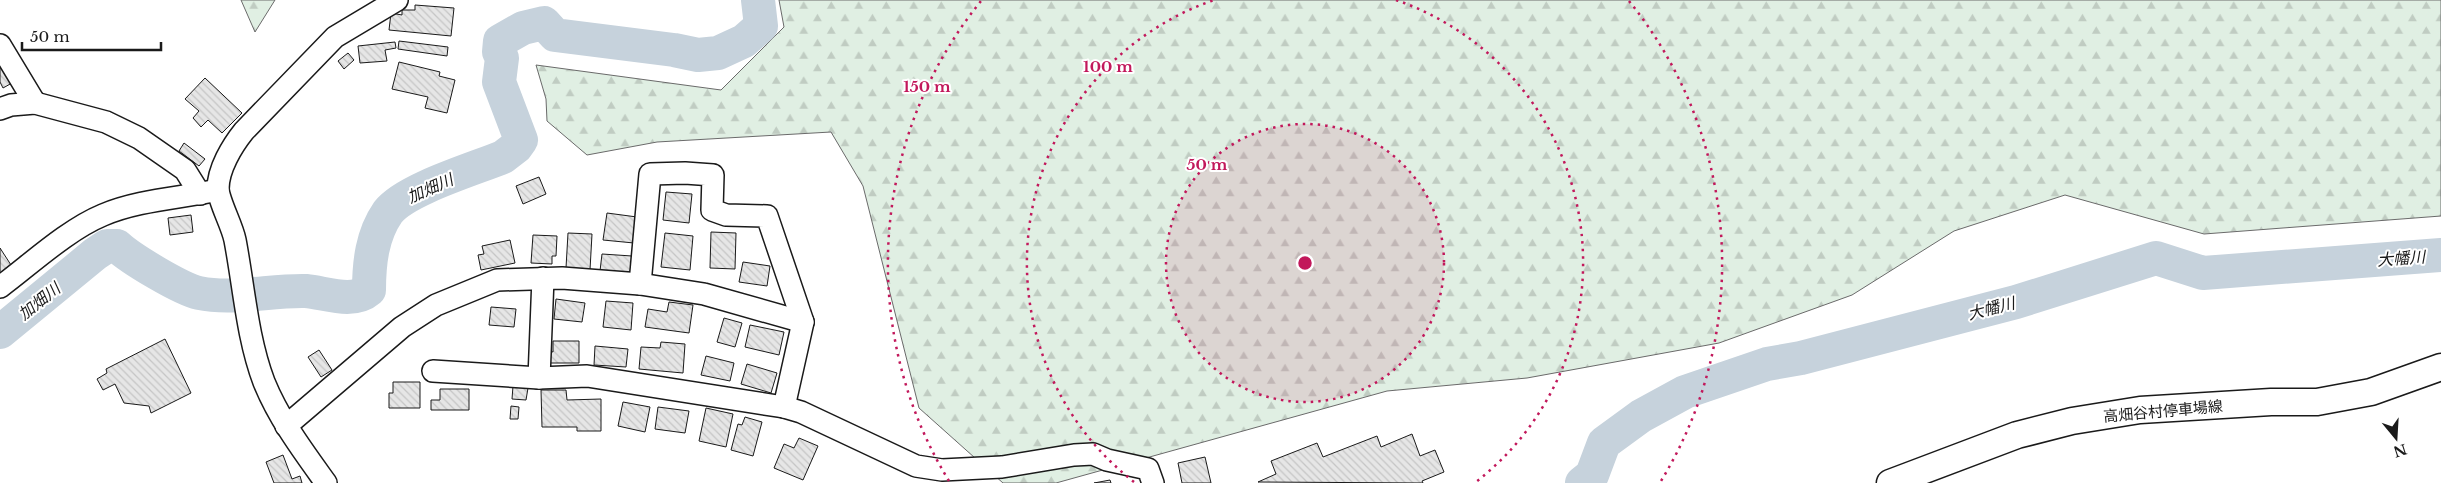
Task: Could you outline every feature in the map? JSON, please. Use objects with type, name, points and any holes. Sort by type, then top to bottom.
[{"type":"main road","name":"高畑谷村停車場線","points":[[1890,483],[2017,435],[2072,421],[2140,410],[2271,402],[2317,402],[2371,392],[2441,367]]},
{"type":"street","points":[[0,287],[71,234],[102,215],[121,209],[209,192],[220,175],[233,146],[259,113],[313,62],[334,37],[397,0]]},
{"type":"street","points":[[0,45],[35,103]]},
{"type":"street","points":[[0,109],[12,105],[35,103],[106,122],[140,138],[185,170],[209,192],[232,228],[249,325],[264,381],[286,426],[326,483]]},
{"type":"street","points":[[640,284],[650,174],[685,173],[713,175],[712,210],[726,215],[767,216],[803,322],[784,406]]},
{"type":"street","points":[[286,426],[402,327],[436,305],[497,280],[543,278],[640,284],[704,294],[803,322]]},
{"type":"street","points":[[538,378],[543,278]]},
{"type":"street","points":[[433,371],[538,378],[587,376],[784,406],[801,412],[916,466],[942,470],[1002,467],[1074,455],[1093,454],[1107,460],[1148,469],[1152,483]]},
{"type":"green space","points":[[241,0],[275,0],[255,32]]},
{"type":"green space","points":[[779,0],[2441,0],[2441,216],[2204,234],[2065,195],[1954,231],[1852,295],[1719,343],[1527,378],[1387,391],[1056,483],[1003,483],[919,408],[863,186],[831,132],[657,142],[587,155],[547,121],[546,99],[536,65],[721,90],[784,27]]},
{"type":"building","points":[[415,5],[454,8],[451,36],[389,30],[391,13],[402,15],[402,10],[415,10]]},
{"type":"building","points":[[399,41],[448,47],[447,56],[398,49]]},
{"type":"building","points":[[395,42],[396,48],[385,50],[387,61],[360,63],[358,46]]},
{"type":"building","points":[[348,53],[354,60],[344,69],[338,61]]},
{"type":"building","points":[[399,62],[440,72],[439,76],[455,80],[447,113],[425,108],[428,97],[392,89]]},
{"type":"building","points":[[0,65],[12,83],[3,88],[0,82]]},
{"type":"building","points":[[205,78],[242,113],[222,133],[208,120],[201,127],[193,118],[199,111],[185,99]]},
{"type":"building","points":[[184,143],[205,159],[199,166],[179,151]]},
{"type":"building","points":[[539,177],[546,194],[523,204],[516,186]]},
{"type":"building","points":[[666,192],[692,194],[689,223],[663,220]]},
{"type":"building","points":[[607,213],[637,217],[634,243],[603,240]]},
{"type":"building","points":[[191,215],[193,232],[170,235],[168,218]]},
{"type":"building","points":[[711,232],[736,233],[735,269],[710,268]]},
{"type":"building","points":[[568,233],[592,234],[590,270],[566,268]]},
{"type":"building","points":[[665,233],[693,236],[690,270],[661,267]]},
{"type":"building","points":[[533,235],[557,236],[556,256],[552,256],[552,264],[531,263]]},
{"type":"building","points":[[510,240],[515,263],[481,270],[478,255],[484,254],[482,246]]},
{"type":"building","points":[[0,248],[11,265],[0,273]]},
{"type":"building","points":[[602,254],[632,256],[630,274],[600,271]]},
{"type":"building","points":[[743,262],[770,266],[767,286],[739,282]]},
{"type":"building","points":[[556,299],[585,303],[582,322],[554,319]]},
{"type":"building","points":[[606,301],[633,303],[631,330],[603,327]]},
{"type":"building","points":[[669,302],[693,305],[689,333],[645,327],[648,309],[667,312]]},
{"type":"building","points":[[491,307],[516,309],[514,327],[489,325]]},
{"type":"building","points":[[724,318],[742,323],[735,347],[717,342]]},
{"type":"building","points":[[750,325],[784,332],[779,355],[745,347]]},
{"type":"building","points":[[165,339],[191,393],[151,413],[149,406],[124,403],[115,384],[103,390],[97,379],[107,373],[106,369]]},
{"type":"building","points":[[553,341],[579,341],[579,363],[549,363],[549,351],[553,352]]},
{"type":"building","points":[[661,342],[685,344],[683,373],[639,369],[641,347],[660,348]]},
{"type":"building","points":[[595,346],[628,349],[626,367],[594,365]]},
{"type":"building","points":[[319,350],[332,370],[321,377],[308,357]]},
{"type":"building","points":[[706,356],[734,363],[730,381],[701,375]]},
{"type":"building","points":[[747,364],[777,373],[771,393],[741,384]]},
{"type":"building","points":[[393,382],[420,382],[420,408],[389,408],[389,393],[393,393]]},
{"type":"building","points":[[513,386],[528,388],[526,400],[512,399]]},
{"type":"building","points":[[440,389],[469,389],[469,410],[431,410],[431,400],[440,400]]},
{"type":"building","points":[[541,390],[566,390],[567,400],[601,399],[601,431],[577,431],[577,427],[542,427]]},
{"type":"building","points":[[623,402],[650,407],[645,432],[618,426]]},
{"type":"building","points":[[511,406],[519,407],[518,419],[510,419]]},
{"type":"building","points":[[658,407],[689,411],[685,433],[655,429]]},
{"type":"building","points":[[706,408],[733,414],[726,447],[699,441]]},
{"type":"building","points":[[745,417],[762,422],[753,456],[731,450],[738,424],[742,425]]},
{"type":"building","points":[[1412,434],[1420,456],[1435,450],[1444,472],[1422,481],[1423,483],[1258,482],[1276,474],[1271,461],[1317,443],[1323,457],[1377,436],[1381,447]]},
{"type":"building","points":[[799,438],[818,446],[803,480],[774,468],[784,444],[794,448]]},
{"type":"building","points":[[283,455],[292,479],[300,476],[302,483],[274,483],[266,462]]},
{"type":"building","points":[[1205,457],[1211,483],[1182,483],[1178,463]]},
{"type":"building","points":[[1110,480],[1111,483],[1094,483]]},
{"type":"waterway","name":"加畑川","points":[[0,332],[107,246],[117,246],[157,273],[199,293],[226,296],[306,291],[347,297],[363,294],[369,290],[372,250],[378,230],[388,212],[409,195],[503,157],[516,147],[521,140],[499,82],[502,58],[499,52],[500,41],[523,28],[544,23],[555,35],[674,50],[698,55],[718,53],[744,41],[761,26],[758,0]]},
{"type":"waterway","name":"大幡川","points":[[1582,483],[1592,475],[1604,443],[1641,416],[1685,392],[1767,364],[1801,358],[2016,302],[2156,258],[2203,273],[2441,255]]}]
